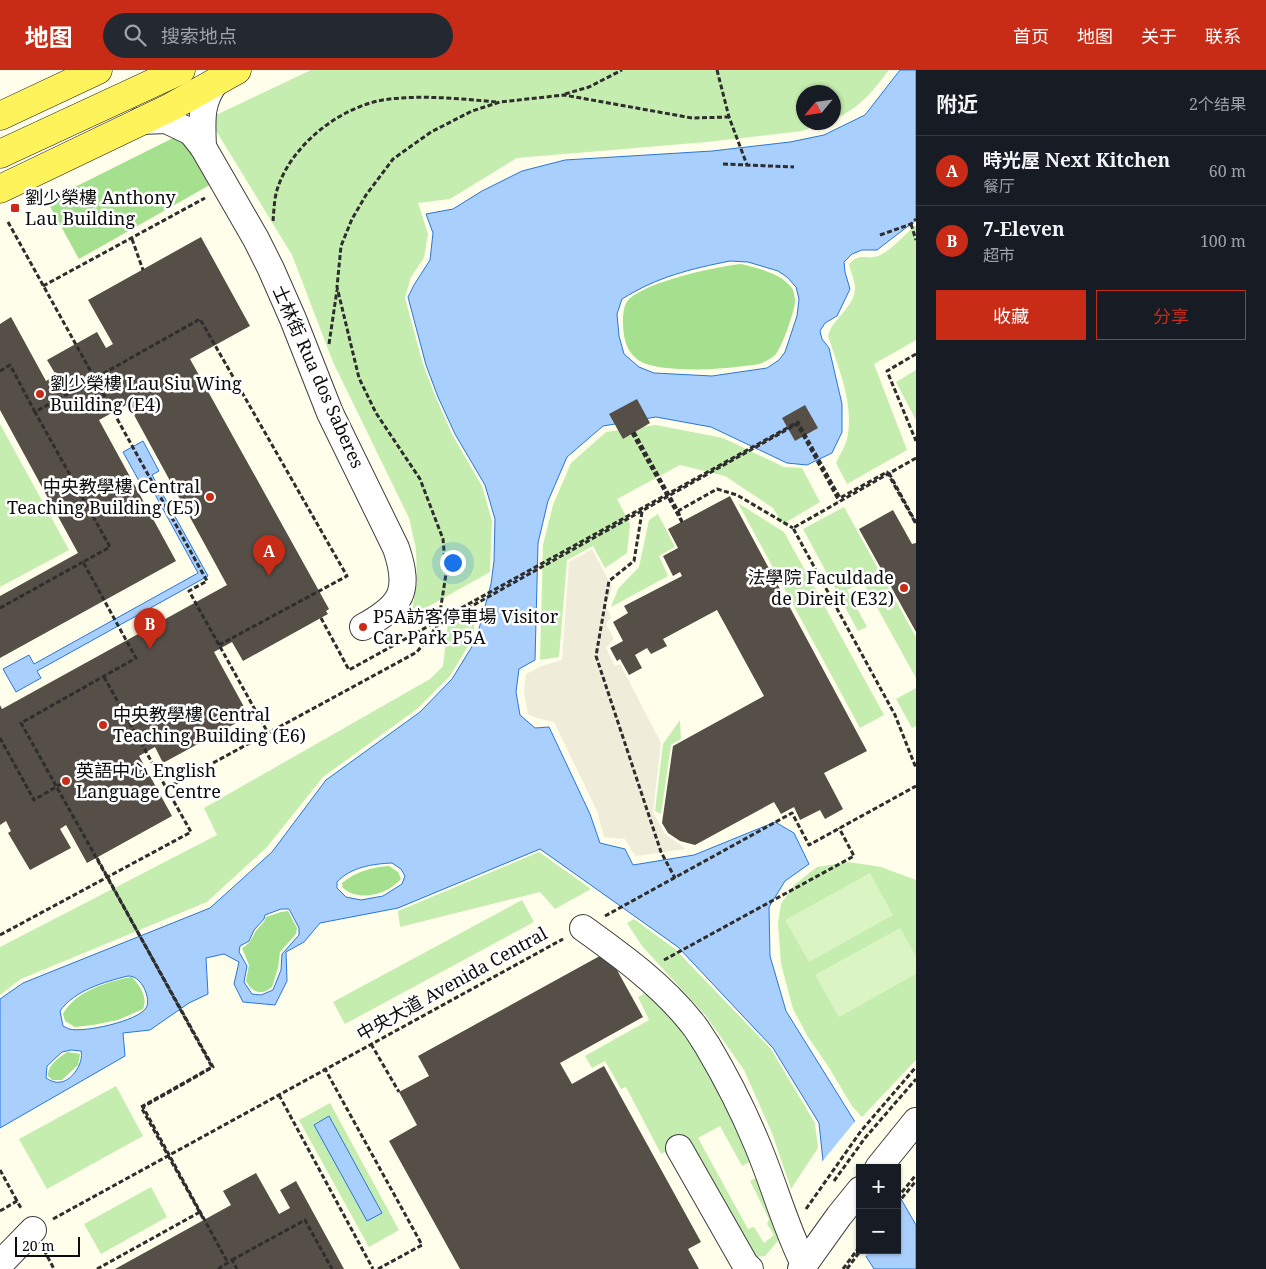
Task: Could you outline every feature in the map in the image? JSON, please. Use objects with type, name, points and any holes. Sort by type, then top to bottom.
[{"type":"main road","points":[[0,95],[56,70]]},
{"type":"main road","points":[[0,116],[98,70]]},
{"type":"main road","points":[[0,154],[181,70]]},
{"type":"main road","points":[[0,189],[140,121],[227,76]]},
{"type":"street","points":[[203,147],[204,104],[208,92],[227,76]]},
{"type":"street","name":"士林街 Rua dos Saberes","points":[[140,121],[166,120],[190,132],[203,147],[256,239],[292,319],[330,413],[386,525],[401,561],[401,594],[397,603],[382,616],[362,627]]},
{"type":"street","points":[[583,928],[626,959],[666,995],[693,1024],[724,1072],[757,1142],[803,1267]]},
{"type":"street","points":[[881,1163],[916,1121]]},
{"type":"street","points":[[679,1148],[745,1264],[750,1269]]},
{"type":"street","points":[[803,1267],[856,1195]]},
{"type":"street","points":[[0,1264],[33,1230]]},
{"type":"path","points":[[329,345],[341,246],[352,219],[366,195],[393,159],[431,132],[472,111],[500,102],[564,94],[589,87],[622,70]]},
{"type":"path","points":[[717,70],[729,116],[747,165]]},
{"type":"path","points":[[564,94],[692,118],[729,116]]},
{"type":"path","points":[[272,228],[277,191],[292,158],[319,130],[352,109],[389,99],[443,98],[500,102]]},
{"type":"path","points":[[722,164],[794,167]]},
{"type":"path","points":[[43,286],[226,186]]},
{"type":"path","points":[[880,235],[911,224],[916,220]]},
{"type":"path","points":[[8,222],[207,581],[189,591],[268,733]]},
{"type":"path","points":[[911,224],[916,240]]},
{"type":"path","points":[[132,239],[143,270]]},
{"type":"path","points":[[337,287],[359,378],[376,413],[420,478],[443,539],[446,574],[438,624]]},
{"type":"path","points":[[35,412],[200,319],[346,576],[220,645]]},
{"type":"path","points":[[916,354],[887,371],[916,441]]},
{"type":"path","points":[[0,370],[10,365],[110,547],[0,608]]},
{"type":"path","points":[[167,788],[417,652],[438,624],[642,512],[668,495],[798,422],[840,498],[887,472],[916,524]]},
{"type":"path","points":[[321,618],[349,670],[797,424],[840,501]]},
{"type":"path","points":[[633,432],[682,522],[678,511],[668,495]]},
{"type":"path","points":[[793,528],[916,458]]},
{"type":"path","points":[[889,473],[916,524]]},
{"type":"path","points":[[678,511],[717,489],[737,495],[793,528],[895,715],[916,768]]},
{"type":"path","points":[[642,512],[634,560],[608,581],[596,656],[661,852],[675,878]]},
{"type":"path","points":[[83,562],[136,658],[22,723],[213,1067],[143,1107],[204,1220]]},
{"type":"path","points":[[0,935],[191,832],[104,676]]},
{"type":"path","points":[[0,738],[34,800],[66,781]]},
{"type":"path","name":"中央大道 Avenida Central","points":[[279,1095],[792,813],[809,844],[916,786]]},
{"type":"path","points":[[663,961],[854,856],[839,828]]},
{"type":"path","points":[[97,858],[212,1067],[142,1107],[228,1263]]},
{"type":"path","points":[[371,1044],[399,1092]]},
{"type":"path","points":[[916,1067],[861,1131],[825,1180],[829,1188],[865,1138],[916,1079]]},
{"type":"path","points":[[325,1069],[422,1245],[378,1269]]},
{"type":"path","points":[[0,1170],[33,1230],[279,1095],[373,1269]]},
{"type":"path","points":[[901,1193],[916,1175]]},
{"type":"path","points":[[901,1199],[916,1181]]},
{"type":"path","points":[[0,1211],[17,1201]]},
{"type":"path","points":[[97,1269],[200,1212]]},
{"type":"path","points":[[218,1269],[305,1220],[332,1269]]},
{"type":"path","points":[[843,1269],[856,1250]]},
{"type":"path","points":[[847,1269],[858,1254]]},
{"type":"path","points":[[232,1260],[237,1269]]},
{"type":"green space","points":[[311,70],[889,70],[871,92],[851,110],[841,116],[841,85],[796,85],[796,130],[805,130],[802,131],[707,142],[517,158],[450,199],[418,203],[428,234],[424,258],[411,277],[405,298],[423,364],[436,398],[453,436],[482,486],[492,521],[490,572],[411,616],[417,582],[416,549],[409,518],[333,362],[292,255],[215,129],[214,116]]},
{"type":"green space","points":[[187,131],[215,182],[79,259],[47,201]]},
{"type":"green space","points":[[916,225],[916,340],[874,364],[907,450],[847,484],[836,463],[847,438],[849,421],[847,396],[828,336],[830,330],[848,307],[854,295],[854,279],[849,265],[859,257],[873,257],[883,254]]},
{"type":"green space","points":[[741,264],[775,275],[792,288],[795,297],[793,313],[781,346],[774,356],[756,365],[720,369],[679,369],[656,367],[632,355],[624,337],[623,324],[624,307],[629,299],[652,286],[682,276]]},
{"type":"green space","points":[[916,370],[916,420],[896,382]]},
{"type":"green space","points":[[0,424],[69,550],[0,587]]},
{"type":"green space","points":[[656,425],[723,438],[784,467],[802,468],[820,502],[783,524],[773,508],[725,476],[680,465],[617,499],[630,524],[627,553],[605,568],[593,546],[567,560],[559,657],[540,660],[543,545],[553,505],[571,463],[606,432]]},
{"type":"green space","points":[[738,503],[784,532],[884,715],[860,728]]},
{"type":"green space","points":[[844,507],[916,637],[916,678],[863,582],[847,590],[867,627],[858,631],[803,529]]},
{"type":"green space","points":[[658,514],[675,547],[659,556],[668,576],[611,607],[618,589],[639,567],[649,520]]},
{"type":"green space","points":[[476,608],[473,638],[450,676],[417,709],[323,777],[267,847],[207,902],[21,979],[0,995],[0,947],[217,835],[204,808],[430,679],[443,666],[448,623]]},
{"type":"green space","points":[[916,688],[916,726],[912,728],[896,699]]},
{"type":"green space","points":[[680,720],[681,739],[671,745],[661,814],[655,811],[663,744]]},
{"type":"green space","points":[[539,852],[591,889],[555,909],[540,892],[400,927],[398,911]]},
{"type":"green space","points":[[849,862],[881,867],[916,880],[916,1060],[862,1117],[852,1106],[808,1037],[793,1009],[781,964],[778,923],[781,904],[794,885],[817,867]]},
{"type":"green space","points":[[389,866],[398,872],[401,879],[381,893],[365,896],[357,895],[343,888],[342,883],[358,873]]},
{"type":"green space","points":[[870,873],[893,915],[809,962],[785,920]]},
{"type":"green space","points":[[522,900],[534,922],[345,1024],[333,1002]]},
{"type":"green space","points":[[288,911],[297,928],[296,934],[280,952],[278,968],[272,987],[264,992],[254,991],[246,981],[249,965],[242,948],[249,943],[266,917]]},
{"type":"green space","points":[[634,919],[675,949],[771,1049],[815,1123],[818,1148],[791,1189],[772,1133],[744,1070],[706,1016],[642,946],[627,923]]},
{"type":"green space","points":[[900,928],[916,956],[916,974],[839,1017],[815,975]]},
{"type":"green space","points":[[132,977],[144,996],[143,1009],[118,1020],[93,1025],[75,1027],[65,1021],[63,1014],[68,1006],[84,993],[103,984]]},
{"type":"green space","points":[[650,991],[687,1029],[757,1158],[742,1166],[720,1126],[698,1138],[748,1229],[754,1227],[764,1243],[774,1235],[767,1224],[769,1219],[750,1181],[763,1174],[783,1235],[765,1256],[756,1257],[746,1249],[685,1142],[661,1154],[626,1087],[621,1089],[605,1061],[592,1068],[585,1056],[649,1020],[638,997]]},
{"type":"green space","points":[[67,1052],[80,1054],[78,1065],[62,1080],[52,1080],[48,1076],[50,1068]]},
{"type":"green space","points":[[116,1086],[143,1136],[47,1189],[19,1139]]},
{"type":"green space","points":[[330,1103],[399,1230],[369,1247],[299,1120]]},
{"type":"green space","points":[[151,1187],[167,1217],[101,1254],[84,1224]]},
{"type":"shaded area","points":[[592,549],[612,587],[606,606],[611,617],[606,624],[614,639],[606,648],[615,666],[620,664],[661,743],[653,812],[665,834],[686,849],[635,856],[625,839],[604,837],[597,811],[554,722],[528,714],[524,692],[526,674],[542,666],[562,660],[569,562]]},
{"type":"water","points":[[900,70],[916,70],[916,220],[877,250],[862,250],[852,254],[844,262],[850,289],[837,316],[825,323],[820,331],[822,339],[829,348],[842,404],[842,432],[832,453],[807,465],[787,463],[711,427],[656,417],[603,426],[567,457],[548,501],[538,543],[535,660],[519,669],[516,692],[520,715],[535,728],[549,727],[590,814],[600,843],[625,849],[633,865],[694,855],[775,822],[794,833],[809,864],[785,881],[769,907],[770,956],[786,1011],[865,1138],[861,1164],[856,1164],[856,1169],[825,1180],[819,1123],[773,1048],[678,947],[540,849],[398,908],[320,923],[304,942],[286,952],[287,981],[275,1005],[243,1002],[234,984],[239,962],[224,954],[206,958],[208,994],[189,1003],[150,1030],[123,1033],[125,1056],[0,1128],[0,999],[23,983],[210,908],[272,852],[326,780],[420,712],[452,679],[476,640],[491,584],[494,561],[495,519],[485,485],[455,434],[438,397],[426,365],[408,297],[430,260],[433,233],[426,214],[453,209],[482,191],[522,171],[565,160],[712,151],[790,142],[824,135],[834,130],[841,130],[841,127],[865,115]],"holes":[[[730,261],[748,262],[778,271],[796,287],[799,299],[797,316],[785,352],[779,360],[767,368],[712,376],[654,373],[639,367],[624,354],[619,336],[617,314],[622,299],[661,279]],[[392,863],[401,869],[405,876],[402,884],[383,896],[361,900],[346,897],[337,888],[337,882],[355,870],[370,865]],[[281,909],[289,909],[299,928],[299,935],[282,954],[281,970],[273,990],[261,995],[252,994],[244,982],[247,966],[239,952],[240,946],[249,941],[254,930],[264,919],[265,915]],[[128,976],[137,979],[143,986],[146,994],[148,1003],[141,1013],[98,1028],[76,1030],[63,1026],[60,1011],[66,1004],[82,992],[109,981]],[[71,1050],[81,1051],[81,1060],[77,1070],[70,1078],[61,1082],[51,1081],[46,1078],[47,1066],[62,1052]]]},
{"type":"water","points":[[143,441],[159,471],[152,475],[208,576],[37,671],[41,678],[16,692],[3,669],[29,655],[34,664],[198,573],[146,478],[139,481],[123,452]]},
{"type":"water","points":[[329,1116],[382,1213],[367,1221],[314,1125]]},
{"type":"water","points":[[901,1199],[916,1225],[916,1269],[874,1269],[865,1254],[901,1254]]},
{"type":"pier","points":[[857,1119],[885,1164],[856,1164],[856,1244],[841,1219],[823,1181],[821,1163]]},
{"type":"building","points":[[201,237],[250,326],[190,359],[329,609],[326,611],[328,614],[243,661],[232,642],[214,652],[249,716],[163,763],[155,747],[139,756],[172,816],[87,863],[66,825],[60,829],[71,848],[30,870],[8,833],[11,831],[6,821],[0,825],[0,705],[2,709],[227,585],[128,404],[99,420],[176,561],[0,658],[0,596],[78,553],[0,410],[0,324],[11,317],[46,381],[56,375],[47,360],[97,332],[106,348],[113,344],[88,300]]},
{"type":"building","points":[[637,399],[650,423],[623,439],[609,414]]},
{"type":"building","points":[[805,405],[818,428],[795,441],[782,418]]},
{"type":"building","points":[[730,496],[867,751],[824,773],[843,809],[825,819],[820,810],[800,820],[794,807],[781,814],[774,802],[695,845],[680,841],[668,833],[662,823],[673,746],[764,696],[717,610],[663,639],[667,646],[651,654],[647,648],[635,655],[642,668],[629,675],[620,659],[617,661],[610,648],[623,641],[613,622],[628,613],[624,606],[682,576],[680,572],[673,576],[663,556],[678,548],[668,529]]},
{"type":"building","name":"法學院 Faculdade de Direit (E32)","points":[[893,510],[912,544],[916,543],[916,632],[859,529]]},
{"type":"building","points":[[607,952],[643,1017],[560,1063],[572,1084],[604,1066],[701,1242],[688,1249],[699,1269],[460,1269],[389,1141],[417,1125],[399,1092],[429,1076],[418,1056]]},
{"type":"building","points":[[256,1173],[279,1214],[290,1208],[280,1190],[296,1181],[344,1269],[115,1269],[231,1205],[223,1191]]},
{"type":"place","name":"劉少榮樓 Anthony Lau Building","points":[[15,208]]},
{"type":"place","name":"劉少榮樓 Lau Siu Wing Building (E4)","points":[[40,394]]},
{"type":"place","name":"中央教學樓 Central Teaching Building (E5)","points":[[210,497]]},
{"type":"place","name":"時光屋 Next Kitchen","points":[[269,576]]},
{"type":"place","name":"法學院 Faculdade de Direit (E32)","points":[[904,588]]},
{"type":"place","name":"P5A訪客停車場 Visitor Car Park P5A","points":[[363,627]]},
{"type":"place","name":"7-Eleven","points":[[150,649]]},
{"type":"place","name":"中央教學樓 Central Teaching Building (E6)","points":[[103,725]]},
{"type":"place","name":"英語中心 English Language Centre","points":[[66,781]]}]
